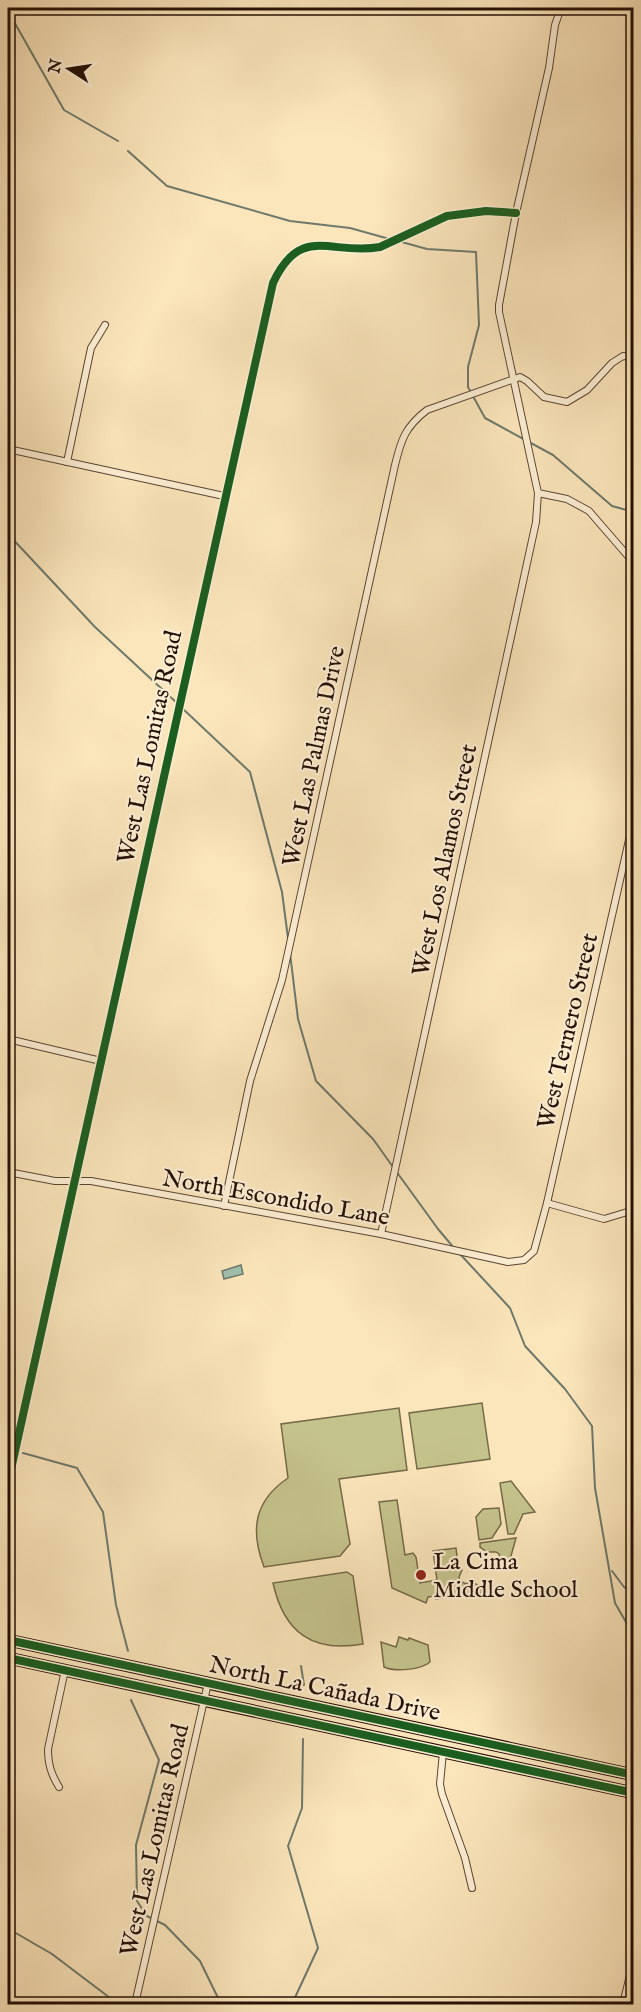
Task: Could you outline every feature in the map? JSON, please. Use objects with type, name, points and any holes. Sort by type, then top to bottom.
[{"type":"main road","name":"North La Cañada Drive","points":[[8,1640],[633,1775]]},
{"type":"main road","name":"North La Cañada Drive","points":[[8,1658],[633,1793]]},
{"type":"street","points":[[561,8],[555,25],[549,68],[516,213],[499,305],[512,379],[538,493],[567,499],[589,511],[633,563]]},
{"type":"street","name":"West Las Lomitas Road","points":[[8,1483],[273,283],[287,259],[294,252],[312,246],[369,249],[380,247],[447,216],[486,211],[516,213]]},
{"type":"street","points":[[67,462],[91,348],[105,325]]},
{"type":"street","points":[[512,379],[524,379],[544,397],[567,402],[587,390],[612,363],[622,356],[633,357]]},
{"type":"street","name":"West Las Palmas Drive","points":[[224,1206],[250,1081],[282,980],[401,442],[406,431],[427,410],[499,386],[512,379]]},
{"type":"street","points":[[8,448],[225,496]]},
{"type":"street","name":"West Los Alamos Street","points":[[381,1234],[536,522],[538,493]]},
{"type":"street","name":"West Ternero Street","points":[[534,1251],[547,1203],[633,818]]},
{"type":"street","points":[[626,852],[633,857]]},
{"type":"street","points":[[8,1039],[101,1061]]},
{"type":"street","name":"North Escondido Lane","points":[[8,1172],[55,1181],[91,1181],[381,1234],[508,1262],[524,1260],[534,1251]]},
{"type":"street","points":[[547,1203],[604,1219],[633,1210]]},
{"type":"street","points":[[59,1787],[50,1772],[48,1749],[65,1671]]},
{"type":"street","name":"West Las Lomitas Road","points":[[135,2004],[208,1683]]},
{"type":"street","points":[[443,1752],[440,1784],[442,1794],[465,1858],[472,1888]]},
{"type":"street","points":[[624,2004],[633,1959]]},
{"type":"shaded area","points":[[241,1265],[243,1274],[224,1279],[222,1271]]},
{"type":"shaded area","points":[[482,1403],[490,1459],[417,1469],[409,1413]]},
{"type":"shaded area","points":[[399,1408],[407,1470],[339,1479],[350,1544],[340,1556],[264,1567],[257,1541],[258,1517],[268,1496],[288,1478],[281,1424]]},
{"type":"shaded area","points":[[511,1481],[535,1512],[523,1514],[514,1534],[508,1534],[500,1483]]},
{"type":"shaded area","points":[[397,1500],[405,1555],[413,1553],[416,1557],[420,1583],[437,1580],[433,1551],[456,1548],[458,1565],[462,1570],[460,1581],[466,1584],[470,1581],[474,1583],[483,1593],[436,1599],[435,1596],[428,1597],[426,1603],[392,1588],[379,1502]]},
{"type":"shaded area","points":[[499,1508],[501,1524],[492,1538],[479,1540],[476,1517],[483,1509]]},
{"type":"shaded area","points":[[516,1538],[507,1570],[501,1567],[499,1554],[487,1552],[480,1547],[480,1543]]},
{"type":"shaded area","points":[[347,1572],[353,1576],[363,1644],[329,1645],[303,1636],[285,1615],[273,1583]]},
{"type":"shaded area","points":[[399,1637],[428,1645],[430,1662],[421,1667],[408,1669],[384,1667],[381,1642],[396,1647]]},
{"type":"waterway","points":[[8,11],[64,110],[118,141]]},
{"type":"waterway","points":[[128,151],[167,186],[290,221],[350,228],[393,240]]},
{"type":"waterway","points":[[398,241],[427,249],[476,252],[479,325],[468,367],[468,387],[485,418],[553,455],[612,506],[634,512]]},
{"type":"waterway","points":[[8,534],[95,627],[178,704]]},
{"type":"waterway","points":[[182,708],[250,772],[282,892],[288,938]]},
{"type":"waterway","points":[[290,953],[298,1019],[316,1081],[373,1139],[393,1167]]},
{"type":"waterway","points":[[396,1171],[454,1248]]},
{"type":"waterway","points":[[460,1254],[510,1308],[525,1346],[565,1389],[592,1426],[595,1488],[615,1603],[634,1636]]},
{"type":"waterway","points":[[23,1453],[77,1468],[103,1512],[116,1605],[128,1651]]},
{"type":"waterway","points":[[612,1571],[624,1587],[634,1595]]},
{"type":"waterway","points":[[301,1666],[304,1685]]},
{"type":"waterway","points":[[131,1700],[159,1760],[136,1845],[137,1901],[147,1916],[165,1925],[200,1961],[221,2004]]},
{"type":"waterway","points":[[292,2004],[318,1948],[288,1846],[302,1808],[303,1739]]},
{"type":"waterway","points":[[8,1924],[14,1932],[52,1954],[118,2004]]},
{"type":"cycle path","points":[[8,1483],[273,283],[295,253],[306,248],[319,246],[362,249],[380,247],[447,216],[486,211],[516,213]]},
{"type":"cycle path","points":[[8,1640],[634,1775]]},
{"type":"cycle path","points":[[8,1658],[634,1793]]},
{"type":"place","name":"La Cima Middle School","points":[[421,1575]]}]
